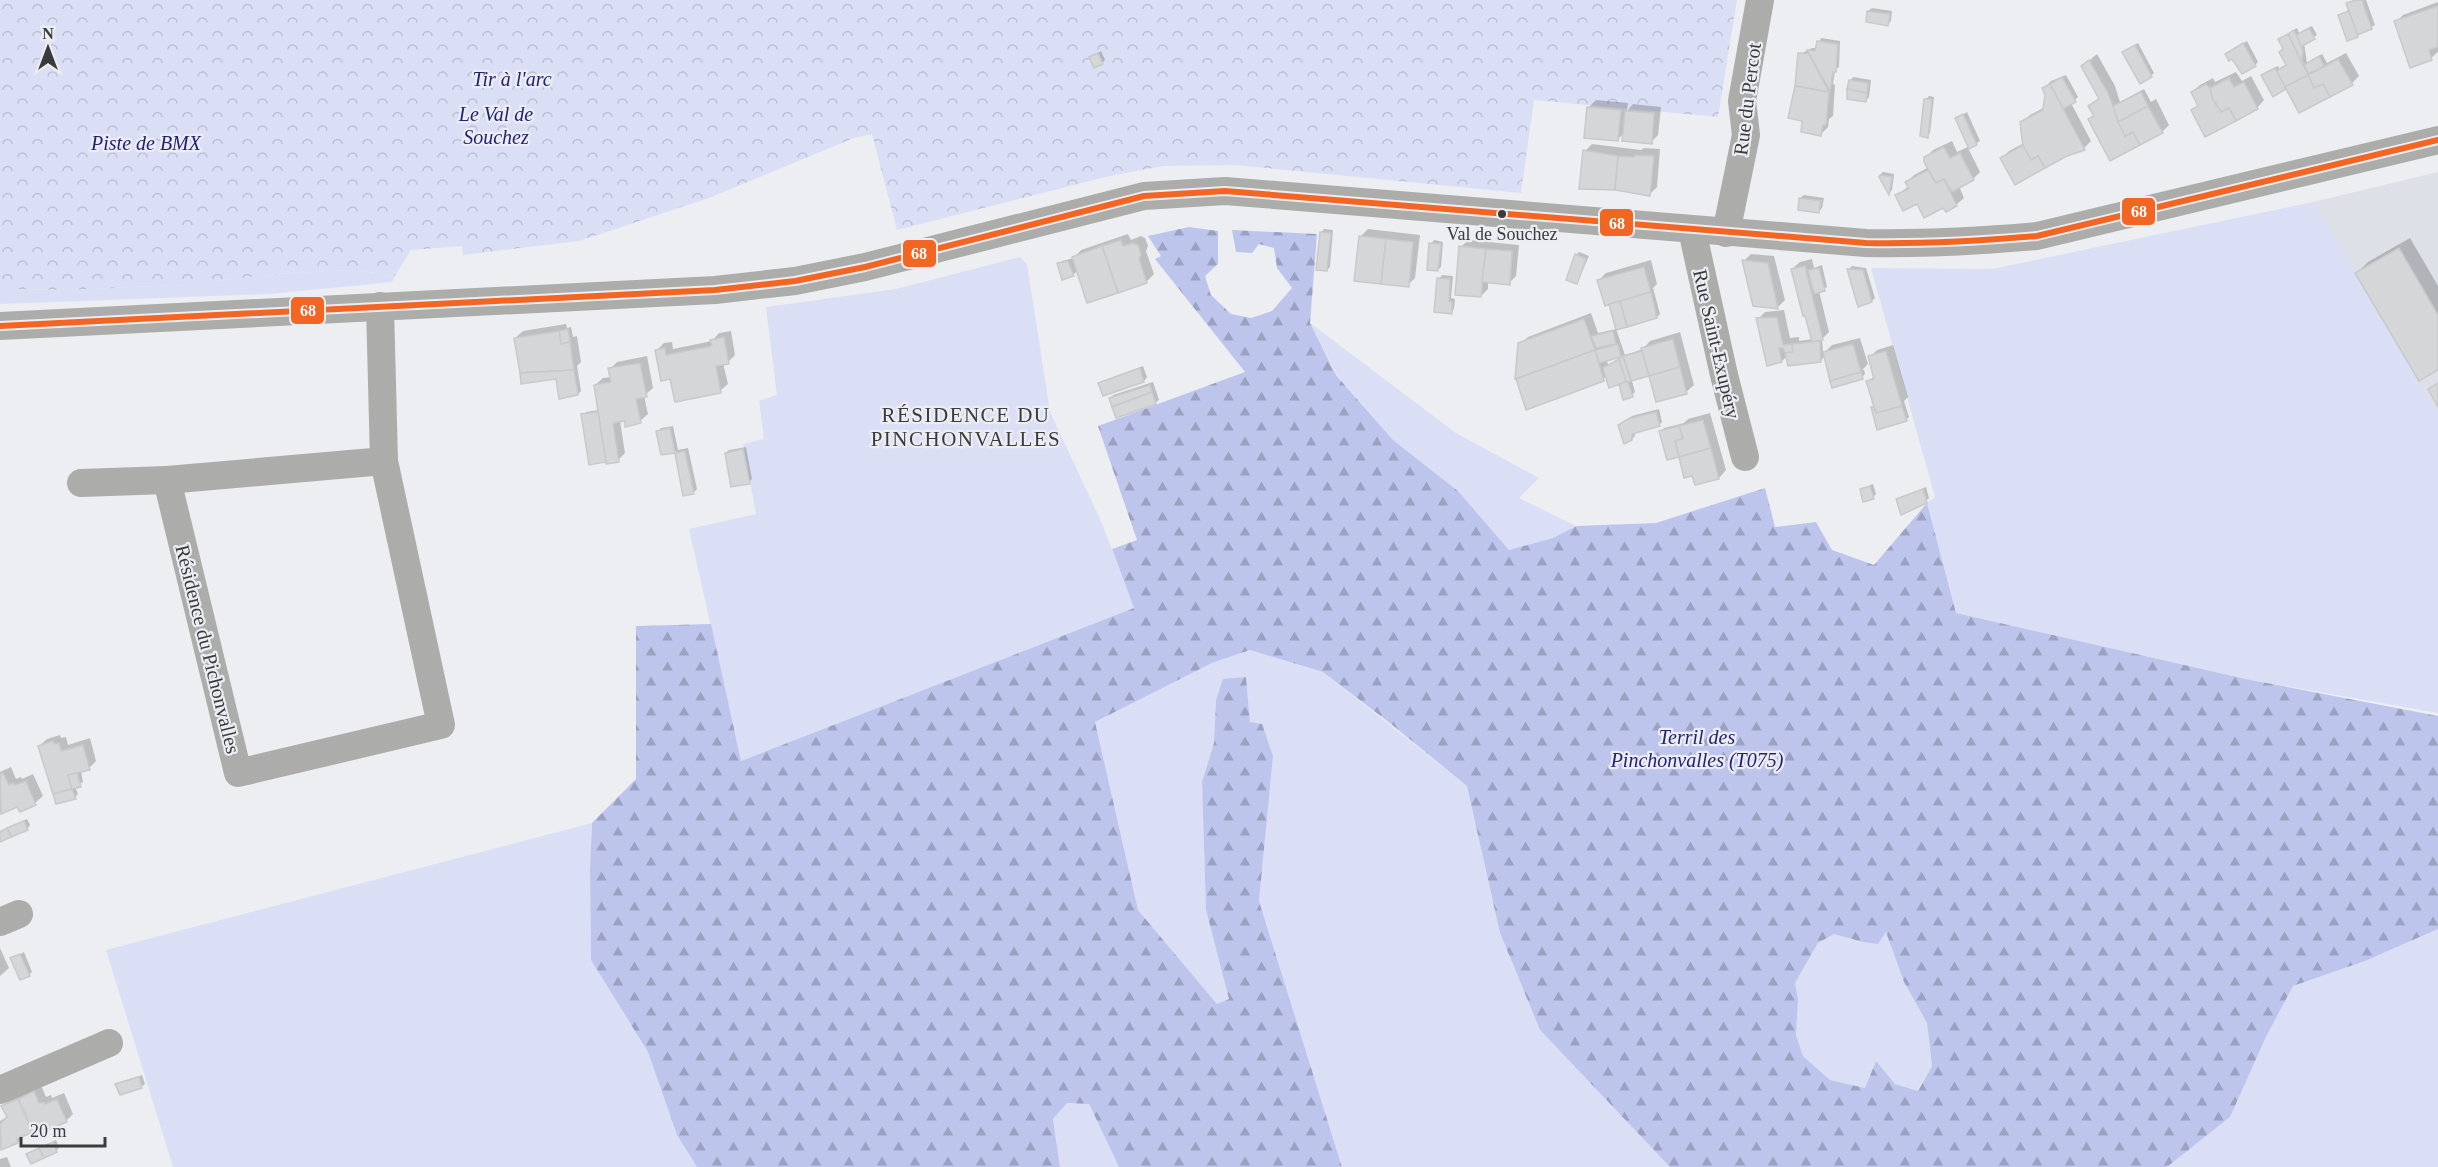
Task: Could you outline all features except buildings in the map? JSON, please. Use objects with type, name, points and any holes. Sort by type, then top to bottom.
[{"type":"street","name":"Rue du Percot","points":[[1709,231],[1746,135],[1742,101],[1760,0]]},
{"type":"street","points":[[0,326],[715,290],[795,281],[865,267],[1144,196],[1225,190],[1709,231],[1919,244],[2037,236],[2438,140]]},
{"type":"street","name":"Rue Saint-Exupéry","points":[[1709,231],[1719,352],[1745,457]]},
{"type":"street","name":"Résidence du Pichonvalles","points":[[166,480],[238,773],[441,725],[384,461],[380,306]]},
{"type":"street","points":[[81,483],[166,480],[384,461]]},
{"type":"street","points":[[0,1090],[109,1043]]},
{"type":"shaded area","points":[[2438,172],[2438,413],[2313,202]]},
{"type":"green space","name":"Le Val de Souchez","points":[[0,0],[1737,0],[1718,117],[1534,100],[1521,193],[1235,165],[1163,166],[1110,176],[897,230],[872,134],[854,138],[709,198],[579,241],[463,255],[462,246],[411,250],[395,276],[356,270],[288,273],[176,285],[69,290],[0,289]]},
{"type":"green space","points":[[2313,202],[2438,413],[2438,713],[2246,679],[1956,613],[1927,503],[1935,497],[1871,268],[1992,269]]},
{"type":"green space","name":"Terril des Pinchonvalles (T075)","points":[[1189,227],[1218,231],[1218,264],[1205,276],[1211,295],[1231,314],[1251,318],[1272,311],[1292,288],[1277,268],[1274,248],[1259,244],[1252,253],[1236,252],[1232,230],[1317,234],[1310,323],[1336,375],[1393,440],[1458,491],[1509,550],[1553,538],[1576,526],[1656,523],[1765,488],[1775,527],[1816,522],[1832,550],[1874,565],[1927,503],[1956,613],[2246,679],[2438,716],[2438,929],[2365,961],[2293,986],[2266,1037],[2230,1117],[2167,1167],[1670,1167],[1540,1030],[1500,933],[1467,786],[1323,672],[1250,650],[1212,663],[1095,722],[1138,910],[1217,1004],[1229,999],[1206,910],[1202,782],[1214,743],[1216,700],[1223,679],[1246,677],[1250,722],[1262,724],[1273,756],[1259,901],[1342,1167],[1119,1167],[1089,1104],[1067,1103],[1053,1119],[1060,1167],[697,1167],[677,1135],[648,1052],[591,960],[592,823],[636,779],[636,626],[711,624],[741,761],[1134,608],[1112,549],[1137,540],[1098,426],[1245,372],[1155,259],[1161,256],[1148,236]],"holes":[[[1886,932],[1904,982],[1927,1023],[1932,1066],[1918,1091],[1895,1084],[1876,1061],[1865,1088],[1830,1080],[1803,1056],[1796,1035],[1798,999],[1795,983],[1818,943],[1834,934],[1878,944]]]},
{"type":"green space","points":[[1020,257],[1027,264],[1050,412],[1101,521],[1134,608],[741,761],[689,529],[756,514],[743,444],[764,439],[759,401],[777,395],[766,307],[896,289]]},
{"type":"green space","points":[[356,270],[395,276],[392,282],[270,294],[0,304],[0,289],[69,290],[176,285],[288,273]]},
{"type":"green space","points":[[1310,323],[1456,433],[1539,478],[1519,498],[1576,526],[1554,538],[1509,550],[1458,491],[1393,440],[1337,375]]},
{"type":"green space","points":[[1250,650],[1323,672],[1467,786],[1500,933],[1540,1030],[1670,1167],[1342,1167],[1259,901],[1273,756],[1250,722],[1246,677],[1216,700],[1214,743],[1202,782],[1206,910],[1229,999],[1217,1004],[1138,910],[1095,722],[1212,663]]},
{"type":"green space","points":[[592,823],[591,960],[648,1052],[677,1135],[697,1167],[173,1167],[106,950]]},
{"type":"green space","points":[[2438,929],[2438,1167],[2167,1167],[2230,1117],[2266,1037],[2293,986],[2365,961]]},
{"type":"green space","points":[[1886,931],[1904,982],[1927,1023],[1932,1066],[1917,1091],[1895,1084],[1876,1061],[1865,1088],[1830,1080],[1803,1056],[1796,1035],[1798,999],[1795,983],[1818,943],[1834,934],[1863,942]]},
{"type":"green space","points":[[1067,1103],[1089,1104],[1119,1167],[1060,1167],[1053,1119]]},
{"type":"transit line","name":"68","points":[[0,326],[715,290],[795,281],[865,267],[1144,196],[1225,191],[1866,243],[1931,243],[2016,238],[2037,236],[2438,140]]},
{"type":"place","name":"Val de Souchez","points":[[1502,214]]},
{"type":"district","name":"RÉSIDENCE DU PINCHONVALLES","points":[[966,427]]},
{"type":"park label","name":"Tir à l'arc","points":[[512,79]]},
{"type":"park label","name":"Piste de BMX","points":[[146,143]]}]
